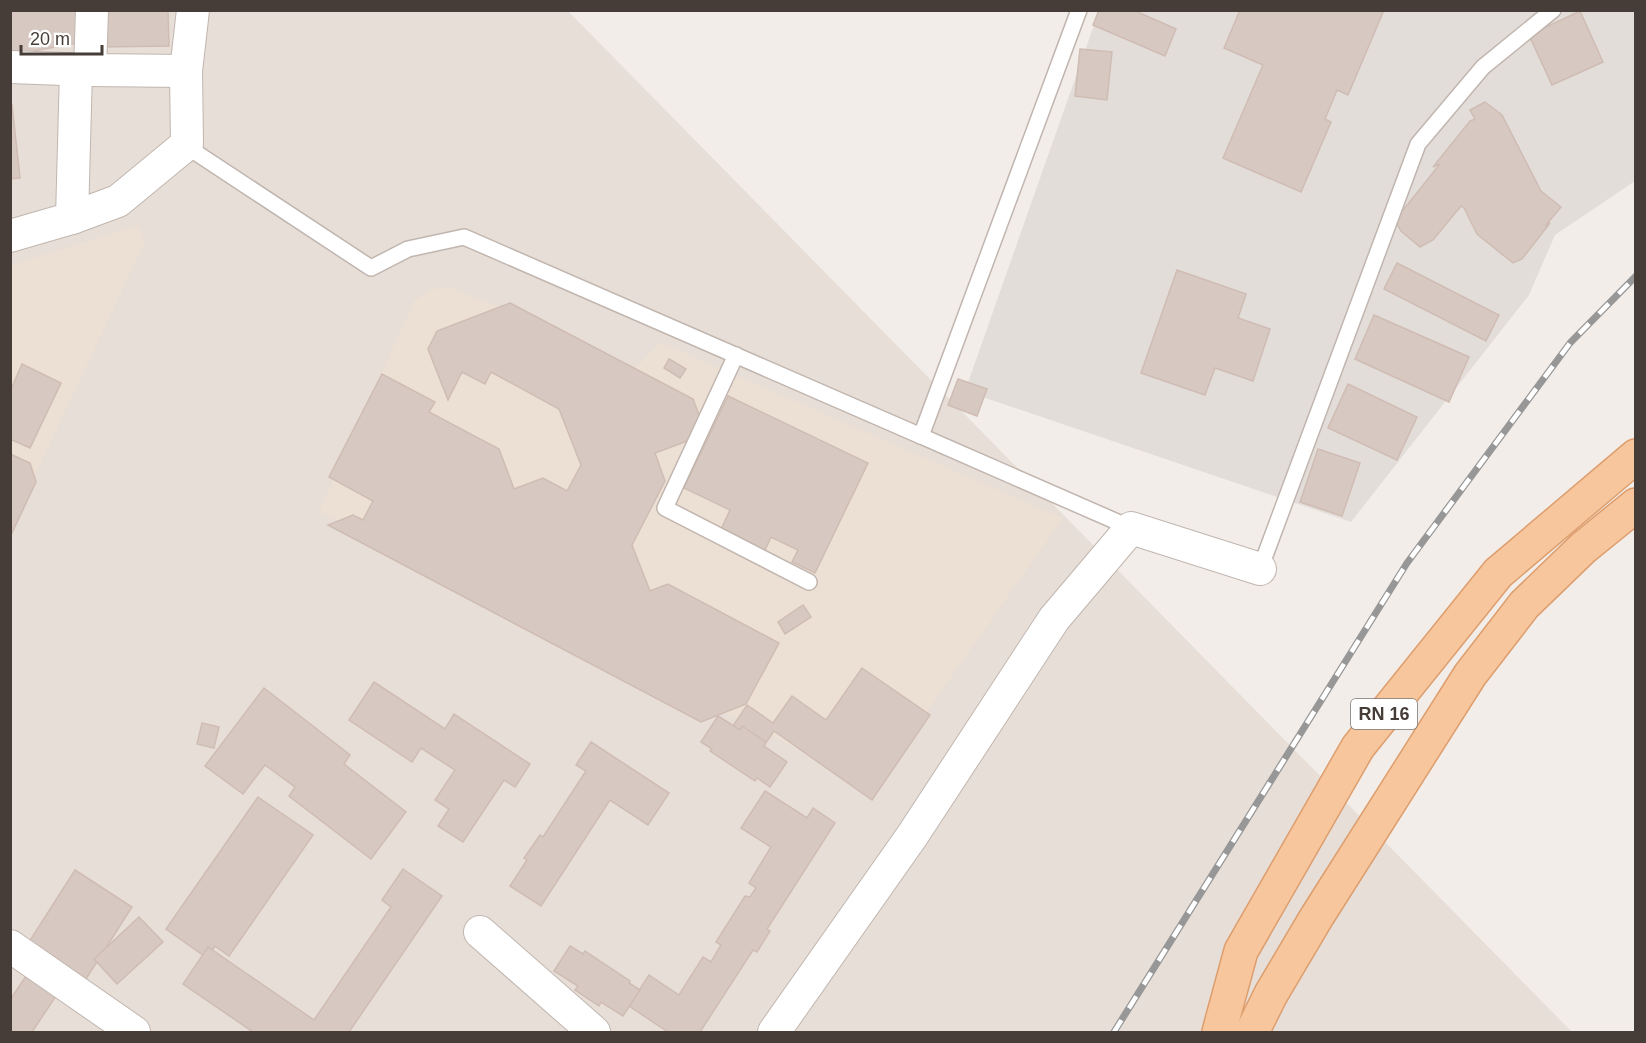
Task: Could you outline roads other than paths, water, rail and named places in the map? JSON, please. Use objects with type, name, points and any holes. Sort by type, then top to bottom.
[{"type":"main road","name":"RN 16","points":[[1219,1032],[1241,951],[1358,747],[1498,573],[1635,456]]},
{"type":"main road","name":"RN 16","points":[[1252,1032],[1271,994],[1316,918],[1470,675],[1524,605],[1583,548],[1635,505]]},
{"type":"street","points":[[72,218],[83,70],[92,10]]},
{"type":"street","points":[[10,236],[72,218],[118,201],[187,144],[186,71],[193,10]]},
{"type":"street","points":[[10,67],[186,71]]},
{"type":"street","points":[[774,1032],[912,836],[1054,619],[1131,528],[1260,569]]},
{"type":"street","points":[[480,932],[594,1032]]},
{"type":"street","points":[[10,946],[135,1032]]},
{"type":"lane","points":[[921,436],[1078,10]]},
{"type":"lane","points":[[1260,569],[1418,144],[1483,66],[1553,10]]},
{"type":"lane","points":[[187,144],[195,152],[371,268],[408,249],[464,237],[1131,528]]},
{"type":"lane","points":[[736,355],[665,508],[809,582]]},
{"type":"railway","points":[[1114,1032],[1407,563],[1570,343],[1636,276]]}]
